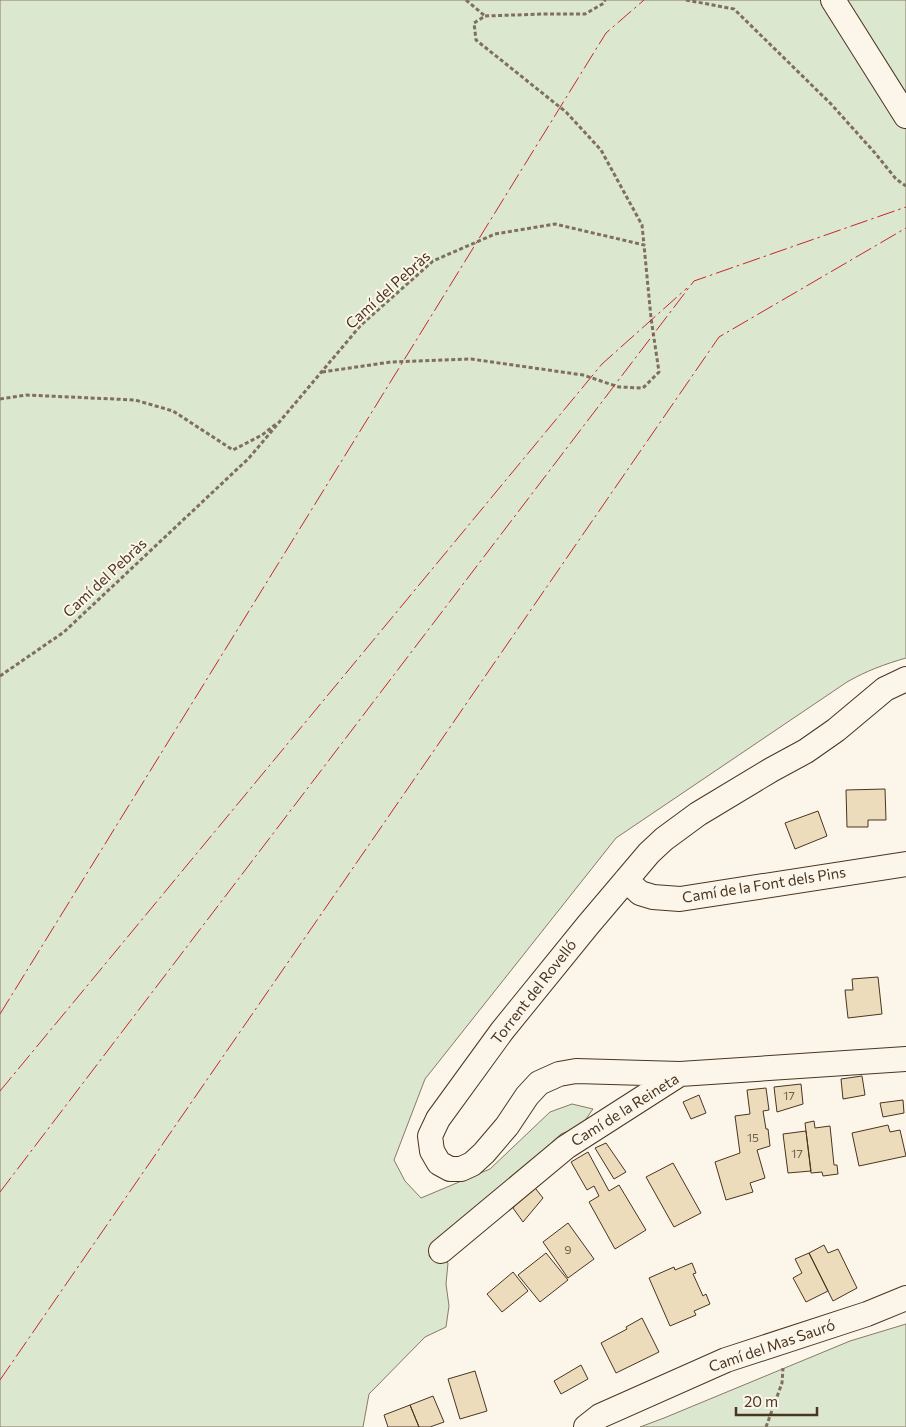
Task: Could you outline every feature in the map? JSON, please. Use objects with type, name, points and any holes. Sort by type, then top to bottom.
[{"type":"street","points":[[833,0],[906,116]]},
{"type":"street","name":"Torrent del Rovelló","points":[[680,1074],[584,1071],[559,1074],[540,1083],[527,1096],[507,1126],[472,1164],[461,1169],[450,1169],[439,1164],[432,1150],[430,1136],[438,1119],[502,1030],[649,853],[664,839],[698,814],[806,751],[836,730],[885,689],[906,678]]},
{"type":"street","name":"Camí de la Font dels Pins","points":[[626,880],[640,893],[680,899],[906,864]]},
{"type":"street","name":"Camí de la Reineta","points":[[441,1251],[566,1147],[680,1074],[906,1059]]},
{"type":"street","name":"Camí del Mas Sauró","points":[[586,1427],[600,1416],[726,1360],[866,1314],[906,1298]]},
{"type":"path","points":[[466,0],[485,16]]},
{"type":"path","points":[[322,372],[391,362],[471,359],[583,376],[619,387],[643,388],[659,372],[651,318],[642,225],[601,150],[566,112],[476,40],[474,23],[485,16],[585,14],[604,3],[605,0]]},
{"type":"path","points":[[686,0],[734,9],[831,104],[896,179],[906,186]]},
{"type":"path","name":"Camí del Pebràs","points":[[0,676],[64,632],[249,458],[361,325],[433,261],[495,234],[555,224],[644,245]]},
{"type":"path","points":[[0,399],[26,395],[135,400],[173,411],[234,450],[262,435],[281,420]]},
{"type":"path","points":[[766,1427],[782,1383],[786,1340]]},
{"type":"green space","points":[[0,0],[906,0],[906,658],[861,674],[847,682],[616,838],[425,1079],[394,1160],[405,1181],[421,1198],[490,1169],[550,1112],[572,1104],[593,1109],[581,1126],[561,1134],[432,1251],[448,1263],[446,1284],[449,1306],[446,1327],[425,1337],[369,1394],[363,1427],[0,1427]]},
{"type":"green space","points":[[906,1324],[906,1427],[640,1427],[850,1341]]},
{"type":"building","points":[[885,789],[886,820],[868,820],[868,827],[847,827],[846,790]]},
{"type":"building","points":[[818,811],[827,836],[795,849],[785,823]]},
{"type":"building","points":[[878,977],[882,1014],[848,1018],[845,990],[853,990],[852,979]]},
{"type":"building","points":[[862,1076],[865,1095],[843,1099],[841,1079]]},
{"type":"building","points":[[801,1084],[803,1104],[777,1112],[774,1087]]},
{"type":"building","points":[[766,1088],[769,1110],[763,1111],[770,1146],[757,1150],[765,1178],[750,1183],[753,1192],[726,1200],[715,1162],[740,1153],[735,1116],[750,1114],[747,1090]]},
{"type":"building","points":[[699,1095],[706,1113],[691,1119],[683,1102]]},
{"type":"building","points":[[903,1100],[904,1113],[883,1117],[880,1103]]},
{"type":"building","points":[[814,1121],[815,1128],[830,1126],[834,1165],[837,1165],[838,1174],[823,1176],[822,1172],[811,1173],[805,1123]]},
{"type":"building","points":[[888,1125],[890,1132],[900,1130],[906,1156],[859,1166],[852,1133]]},
{"type":"building","points":[[806,1131],[811,1171],[788,1173],[783,1134]]},
{"type":"building","points":[[606,1143],[626,1172],[614,1179],[595,1148]]},
{"type":"building","points":[[588,1152],[609,1191],[619,1185],[646,1230],[615,1249],[589,1202],[599,1196],[594,1186],[587,1190],[571,1162]]},
{"type":"building","points":[[673,1163],[701,1213],[674,1227],[646,1177]]},
{"type":"building","points":[[532,1184],[543,1198],[523,1222],[513,1208]]},
{"type":"building","points":[[568,1223],[594,1259],[568,1278],[543,1242]]},
{"type":"building","points":[[824,1245],[828,1253],[838,1249],[857,1288],[833,1301],[809,1253]]},
{"type":"building","points":[[546,1253],[568,1280],[540,1302],[518,1275]]},
{"type":"building","points":[[809,1253],[828,1291],[806,1302],[793,1278],[802,1273],[795,1259]]},
{"type":"building","points":[[692,1263],[696,1273],[693,1274],[703,1296],[706,1294],[710,1304],[694,1311],[696,1315],[670,1326],[649,1278],[674,1267],[675,1270]]},
{"type":"building","points":[[513,1272],[528,1291],[502,1312],[487,1294]]},
{"type":"building","points":[[642,1318],[659,1352],[616,1373],[601,1343],[627,1329],[626,1327]]},
{"type":"building","points":[[581,1365],[588,1379],[561,1394],[554,1381]]},
{"type":"building","points":[[475,1371],[487,1411],[460,1419],[448,1379]]},
{"type":"building","points":[[433,1396],[444,1422],[430,1427],[419,1427],[410,1405]]},
{"type":"building","points":[[410,1405],[419,1427],[388,1427],[384,1415]]},
{"type":"power","points":[[0,1014],[606,33],[644,0]]},
{"type":"power","points":[[0,1192],[694,281],[906,207]]},
{"type":"power","points":[[0,1380],[719,337],[906,228]]},
{"type":"power","points":[[0,1091],[602,364],[687,288]]}]
